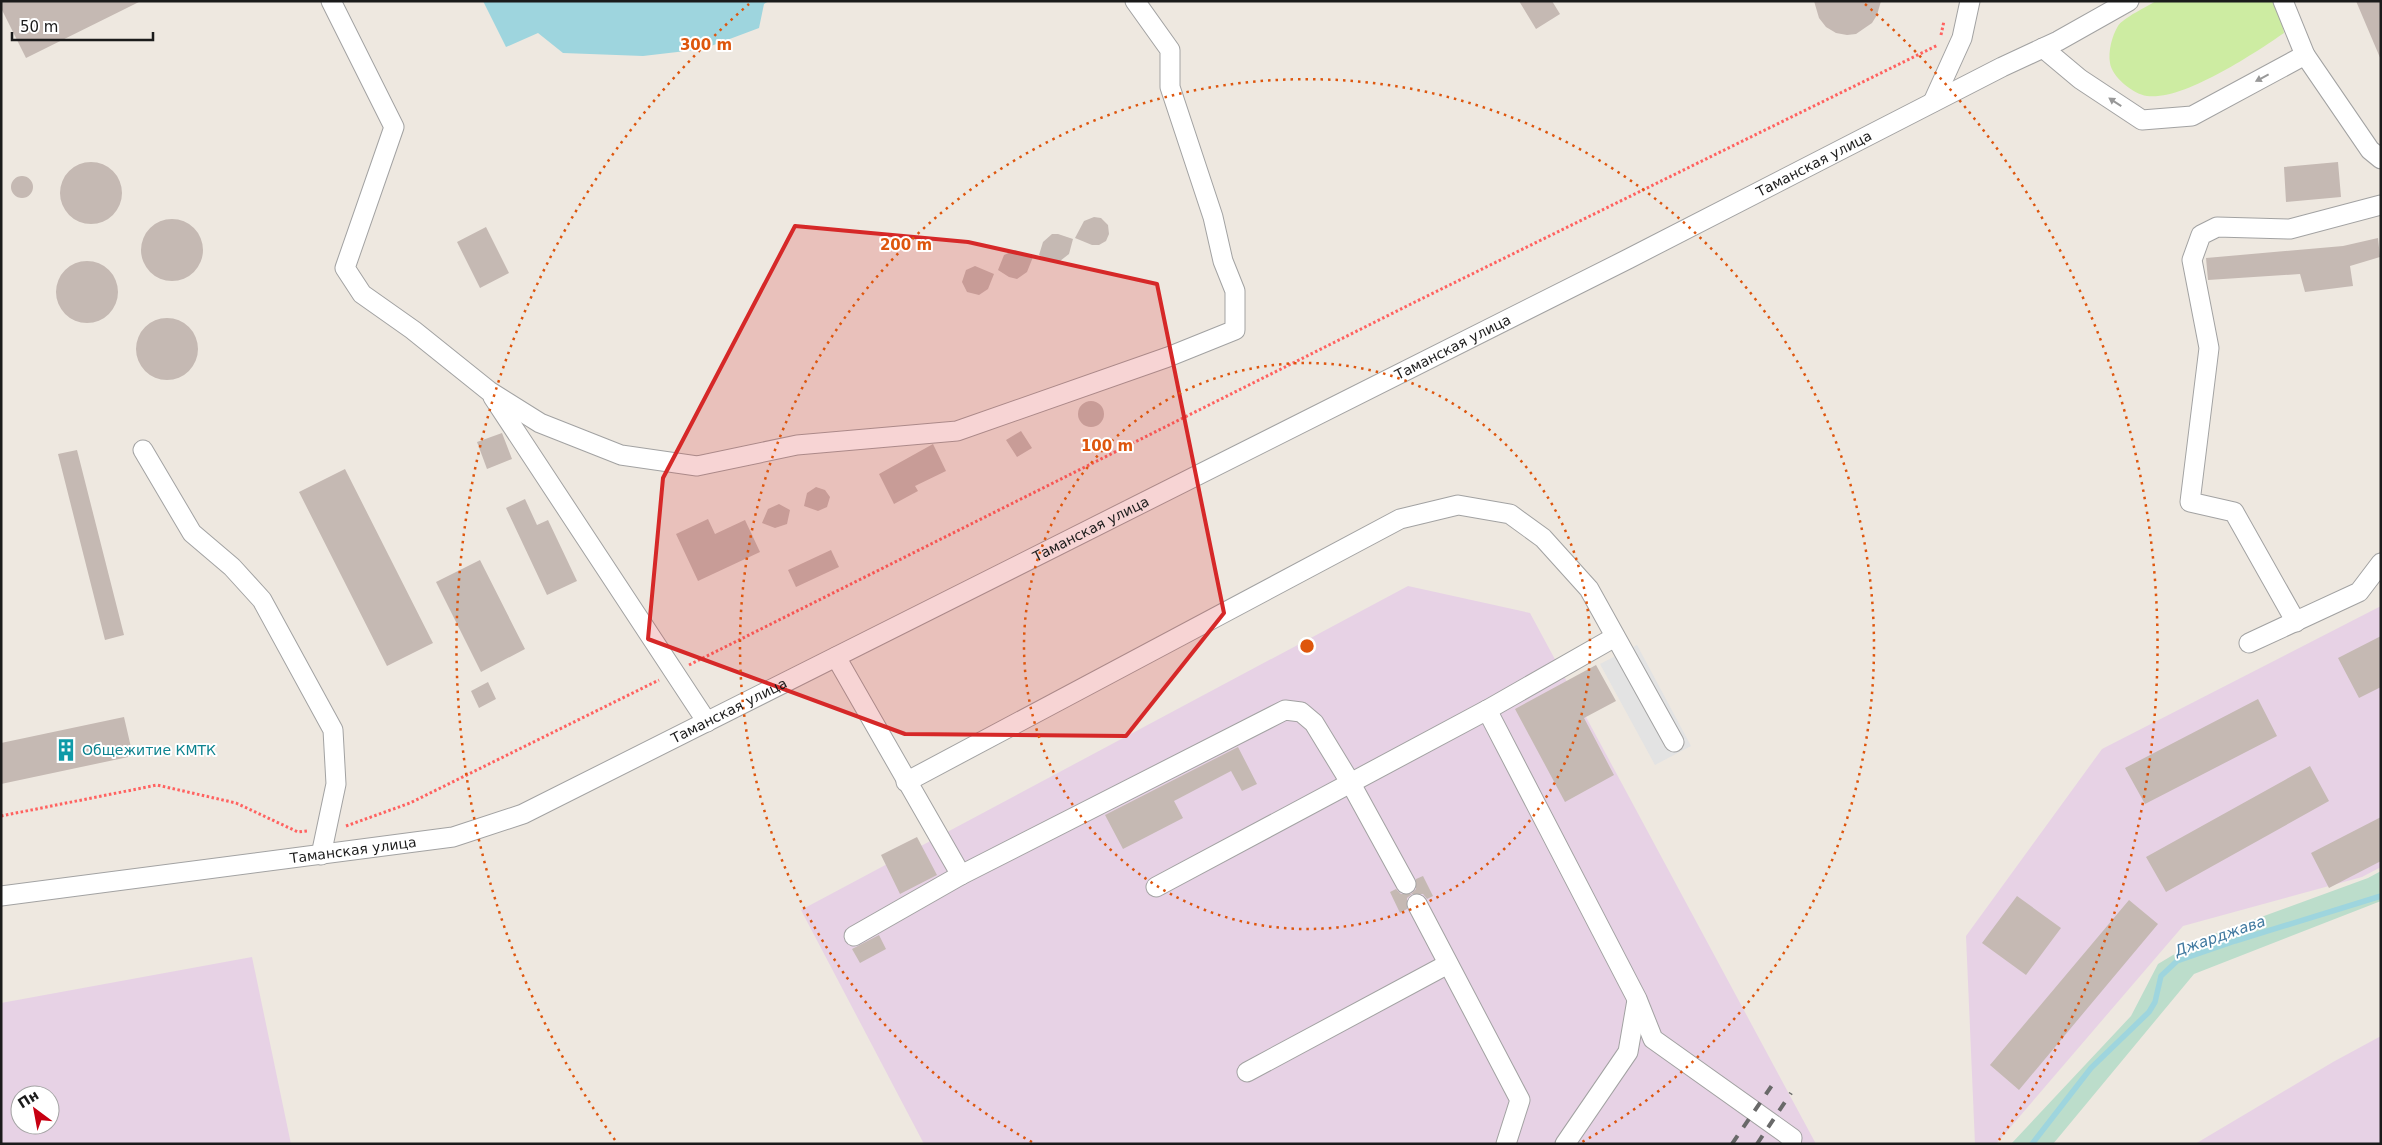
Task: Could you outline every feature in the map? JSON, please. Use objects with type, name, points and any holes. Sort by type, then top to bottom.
[{"type":"street","points":[[330,1],[394,127],[345,268],[362,294],[413,330],[489,391],[540,423],[621,455],[697,466],[797,445],[957,431],[1168,357],[1235,330],[1235,291],[1223,261],[1213,217],[1170,87],[1170,50],[1135,1]]},
{"type":"street","points":[[1933,102],[1962,38],[1970,1]]},
{"type":"street","name":"Таманская улица","points":[[1,896],[453,836],[524,814],[1628,259],[1933,102],[2043,48],[2129,1]]},
{"type":"street","points":[[2283,1],[2305,55],[2370,150],[2381,159]]},
{"type":"street","points":[[2043,48],[2080,79],[2142,120],[2192,116],[2305,55]]},
{"type":"street","points":[[2296,622],[2234,512],[2190,502],[2209,348],[2192,260],[2201,235],[2217,227],[2290,228],[2381,205]]},
{"type":"street","points":[[489,391],[707,722]]},
{"type":"street","points":[[143,450],[192,533],[232,567],[262,600],[333,730],[336,784],[321,855]]},
{"type":"street","points":[[906,782],[1400,519],[1458,505],[1510,514],[1543,538],[1589,590],[1674,742]]},
{"type":"street","points":[[2249,643],[2359,592],[2381,563]]},
{"type":"street","points":[[1156,887],[1488,710],[1615,637]]},
{"type":"street","points":[[836,657],[961,875]]},
{"type":"street","points":[[854,936],[961,875],[1285,710],[1301,712],[1314,723],[1350,782],[1406,884]]},
{"type":"street","points":[[1488,710],[1637,999],[1653,1040],[1792,1138],[1791,1144]]},
{"type":"street","points":[[1417,904],[1520,1100],[1506,1144]]},
{"type":"street","points":[[1247,1072],[1448,964]]},
{"type":"street","points":[[1565,1144],[1628,1052],[1637,999]]},
{"type":"path","points":[[1,816],[157,785],[236,803],[298,832],[348,826],[410,802],[675,672],[1415,302],[1939,44],[1945,18]]},
{"type":"highlighted area","points":[[795,226],[968,242],[1157,284],[1224,613],[1126,736],[905,734],[648,639],[663,478]]},
{"type":"shaded area","points":[[1408,586],[1530,613],[1816,1144],[924,1144],[801,910]]},
{"type":"shaded area","points":[[2381,606],[2381,867],[2362,877],[2183,926],[1996,1144],[1975,1144],[1966,936],[2102,749]]},
{"type":"shaded area","points":[[1637,645],[1691,746],[1655,765],[1600,664]]},
{"type":"shaded area","points":[[252,957],[291,1144],[1,1144],[1,1003]]},
{"type":"shaded area","points":[[2381,1036],[2381,1144],[2195,1144],[2333,1062]]},
{"type":"green space","points":[[2156,1],[2277,1],[2284,33],[2237,63],[2199,84],[2162,96],[2141,95],[2124,84],[2115,74],[2110,63],[2111,44],[2114,34],[2121,23]]},
{"type":"green space","points":[[2381,871],[2381,901],[2194,974],[2053,1144],[2011,1144],[2131,1016],[2158,964],[2198,940],[2368,878]]},
{"type":"water","points":[[483,1],[769,1],[764,4],[759,28],[703,49],[643,56],[563,53],[538,33],[506,47]]},
{"type":"building","points":[[1,1],[141,1],[26,58],[1,8]]},
{"type":"building","points":[[1519,1],[1552,1],[1560,14],[1536,29]]},
{"type":"building","points":[[1814,1],[1881,1],[1877,15],[1872,23],[1856,34],[1847,35],[1836,33],[1826,27],[1819,18]]},
{"type":"building","points":[[2356,1],[2381,1],[2381,60]]},
{"type":"building","points":[[91,162],[103,164],[113,171],[120,181],[122,193],[120,205],[113,215],[103,222],[91,224],[79,222],[69,215],[62,205],[60,193],[62,181],[69,171],[79,164]]},
{"type":"building","points":[[2338,162],[2341,197],[2286,202],[2284,167]]},
{"type":"building","points":[[22,176],[30,179],[33,187],[30,195],[22,198],[14,195],[11,187],[14,179]]},
{"type":"building","points":[[1094,217],[1101,218],[1108,225],[1109,234],[1106,241],[1099,245],[1092,245],[1075,238],[1084,221]]},
{"type":"building","points":[[172,219],[184,221],[194,228],[201,238],[203,250],[201,262],[194,272],[184,279],[172,281],[160,279],[150,272],[143,262],[141,250],[143,238],[150,228],[160,221]]},
{"type":"building","points":[[486,227],[509,273],[480,288],[457,242]]},
{"type":"building","points":[[1052,234],[1073,239],[1069,254],[1060,261],[1051,262],[1039,255],[1043,242]]},
{"type":"building","points":[[2378,238],[2380,257],[2350,266],[2353,286],[2305,292],[2300,274],[2208,280],[2206,258],[2343,246]]},
{"type":"building","points":[[1015,250],[1033,257],[1027,272],[1017,279],[1009,277],[998,270],[1004,255]]},
{"type":"building","points":[[87,261],[99,263],[109,270],[116,280],[118,292],[116,304],[109,314],[99,321],[87,323],[75,321],[65,314],[58,304],[56,292],[58,280],[65,270],[75,263]]},
{"type":"building","points":[[975,266],[994,274],[988,289],[979,295],[967,292],[962,282],[966,270]]},
{"type":"building","points":[[167,318],[179,320],[189,327],[196,337],[198,349],[196,361],[189,371],[179,378],[167,380],[155,378],[145,371],[138,361],[136,349],[138,337],[145,327],[155,320]]},
{"type":"building","points":[[1091,401],[1100,405],[1104,414],[1100,423],[1091,427],[1082,423],[1078,414],[1082,405]]},
{"type":"building","points":[[1021,431],[1032,448],[1017,457],[1006,440]]},
{"type":"building","points":[[502,433],[512,459],[487,469],[477,442]]},
{"type":"building","points":[[933,444],[946,471],[915,486],[918,491],[894,504],[879,474]]},
{"type":"building","points":[[77,450],[124,635],[105,640],[58,454]]},
{"type":"building","points":[[345,469],[433,643],[387,666],[299,492]]},
{"type":"building","points":[[816,487],[825,490],[830,497],[827,507],[818,511],[804,506],[807,493]]},
{"type":"building","points":[[525,499],[537,525],[548,520],[577,581],[547,595],[506,508]]},
{"type":"building","points":[[779,504],[790,510],[787,524],[775,528],[762,523],[768,509]]},
{"type":"building","points":[[708,519],[715,534],[745,520],[760,552],[698,581],[676,534]]},
{"type":"building","points":[[831,550],[839,567],[796,587],[788,570]]},
{"type":"building","points":[[480,560],[525,649],[481,672],[436,582]]},
{"type":"building","points":[[2381,636],[2381,687],[2359,698],[2338,658]]},
{"type":"building","points":[[1596,665],[1616,701],[1584,718],[1614,775],[1565,802],[1515,709]]},
{"type":"building","points":[[488,682],[496,699],[479,708],[471,691]]},
{"type":"building","points":[[2258,699],[2277,736],[2145,804],[2125,768]]},
{"type":"building","name":"Общежитие КМТК","points":[[124,717],[133,756],[1,784],[1,743]]},
{"type":"building","points":[[1238,747],[1257,784],[1242,791],[1231,771],[1174,801],[1183,818],[1123,849],[1105,815]]},
{"type":"building","points":[[2310,766],[2329,801],[2166,892],[2146,857]]},
{"type":"building","points":[[2381,817],[2381,861],[2329,888],[2311,853]]},
{"type":"building","points":[[917,837],[937,875],[900,894],[881,855]]},
{"type":"building","points":[[1423,876],[1433,896],[1427,899],[1423,894],[1412,894],[1407,898],[1407,909],[1400,913],[1390,892],[1396,889],[1401,894],[1411,894],[1416,889],[1416,879]]},
{"type":"building","points":[[2017,896],[2061,928],[2026,975],[1982,943]]},
{"type":"building","points":[[2129,900],[2158,924],[2019,1090],[1990,1065]]},
{"type":"building","points":[[879,935],[886,949],[860,963],[852,949]]},
{"type":"waterway","name":"Джарджава","points":[[2032,1144],[2091,1068],[2149,1012],[2155,1002],[2161,976],[2177,961],[2381,896]]},
{"type":"railway","points":[[1732,1144],[1777,1078]]},
{"type":"railway","points":[[1757,1144],[1791,1093]]},
{"type":"place","name":"Общежитие КМТК","points":[[66,750]]}]
